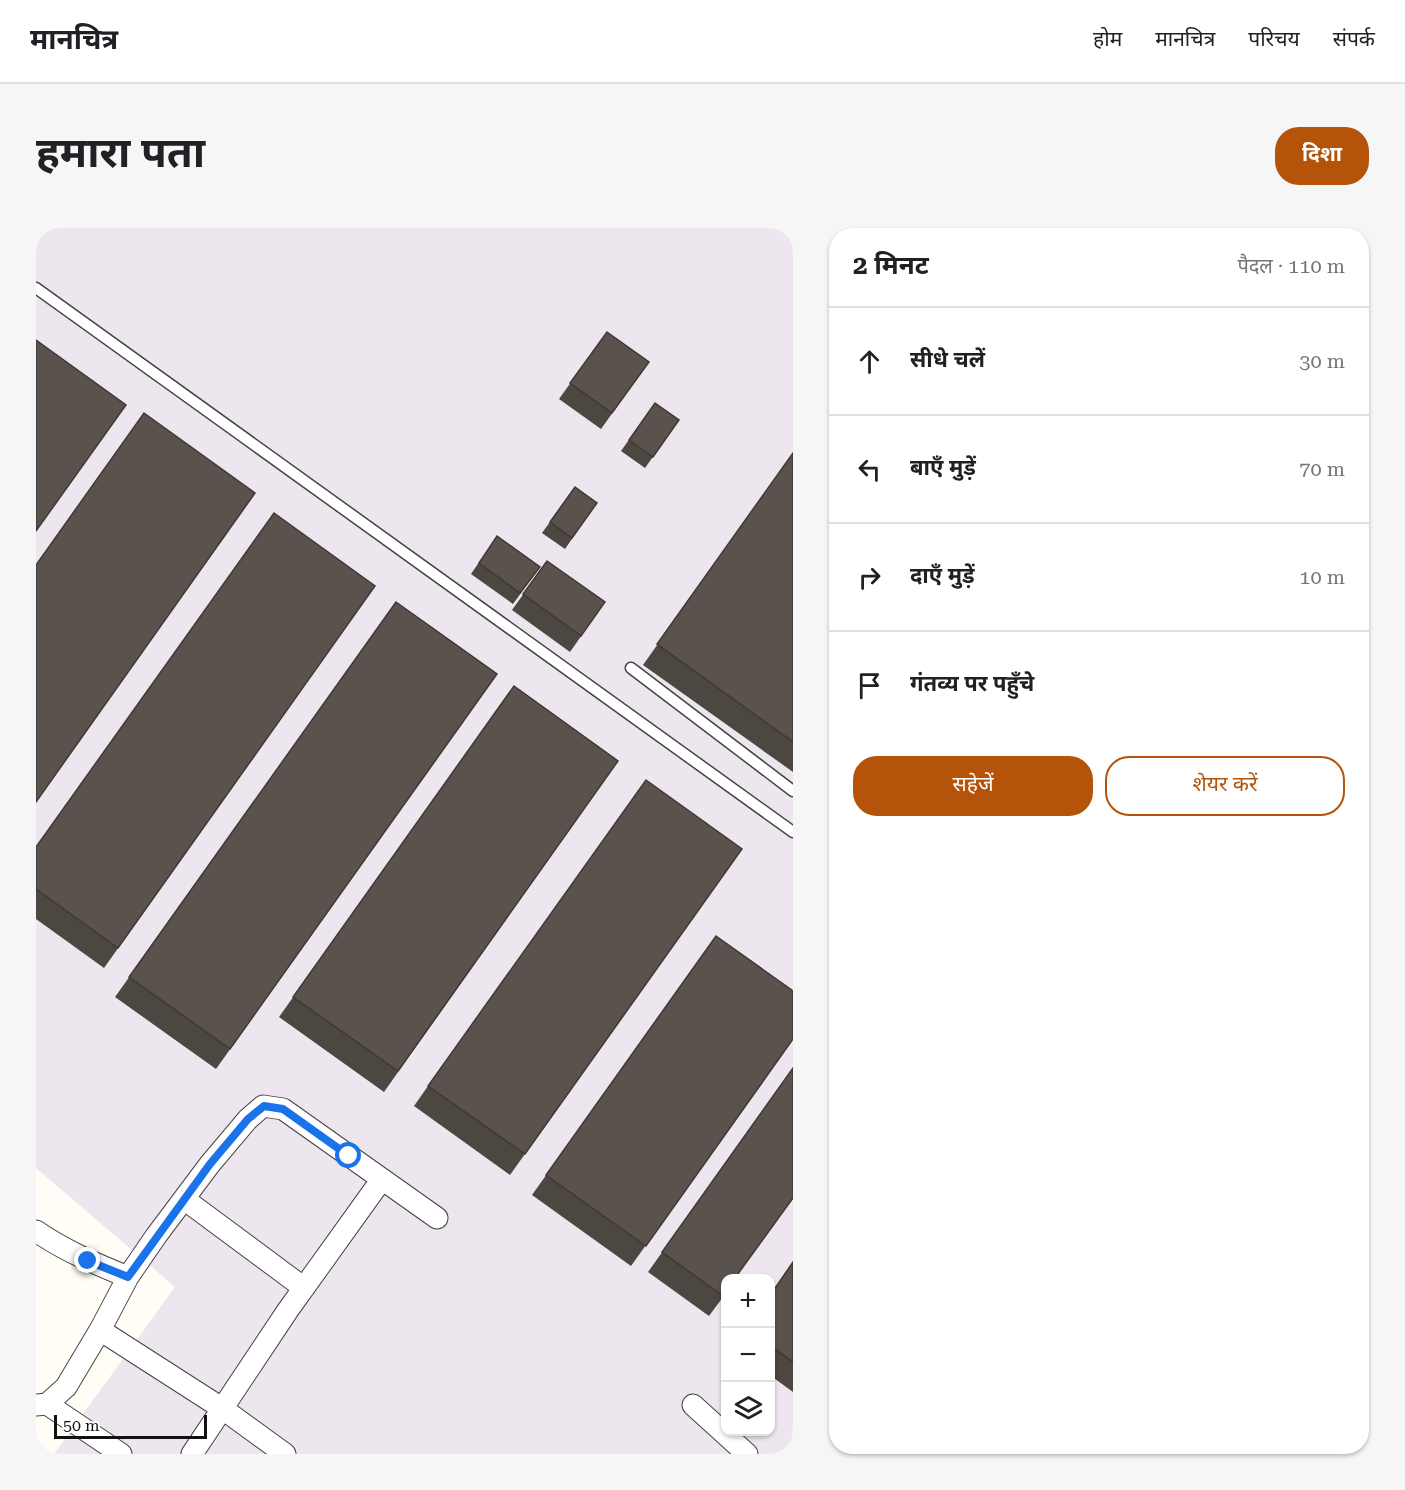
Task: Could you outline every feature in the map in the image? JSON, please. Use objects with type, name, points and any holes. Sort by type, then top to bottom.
[{"type":"street","points":[[121,1454],[41,1404],[66,1387],[128,1277],[210,1164],[248,1119],[264,1106],[283,1109],[437,1218]]},
{"type":"street","points":[[192,1454],[304,1288],[382,1179]]},
{"type":"street","points":[[184,1199],[304,1288]]},
{"type":"street","points":[[36,1231],[88,1261],[128,1277]]},
{"type":"street","points":[[100,1330],[223,1409],[285,1454]]},
{"type":"street","points":[[693,1405],[747,1454]]},
{"type":"lane","points":[[36,288],[793,832]]},
{"type":"lane","points":[[631,668],[793,791]]},
{"type":"shaded area","points":[[36,228],[793,228],[793,1454],[54,1454],[175,1287],[36,1168]]},
{"type":"building","points":[[607,332],[649,362],[612,413],[570,383]]},
{"type":"building","points":[[36,340],[126,405],[36,531]]},
{"type":"building","points":[[655,403],[679,420],[653,457],[629,440]]},
{"type":"building","points":[[144,413],[255,493],[36,802],[36,565]]},
{"type":"building","points":[[793,453],[793,742],[657,644]]},
{"type":"building","points":[[575,487],[597,503],[572,538],[550,522]]},
{"type":"building","points":[[274,513],[375,586],[118,948],[36,889],[36,847]]},
{"type":"building","points":[[497,536],[540,567],[520,593],[479,563]]},
{"type":"building","points":[[547,561],[605,602],[581,636],[523,594]]},
{"type":"building","points":[[396,602],[497,674],[230,1049],[129,977]]},
{"type":"building","points":[[514,686],[618,761],[398,1071],[293,997]]},
{"type":"building","points":[[646,780],[742,849],[525,1154],[428,1086]]},
{"type":"building","points":[[716,936],[793,991],[793,1039],[646,1246],[546,1175]]},
{"type":"building","points":[[793,1068],[793,1198],[738,1274],[721,1274],[721,1295],[662,1252]]},
{"type":"building","points":[[793,1262],[793,1362],[775,1349],[775,1288]]},
{"type":"route","points":[[88,1261],[128,1277],[210,1164],[248,1119],[264,1106],[283,1109],[349,1156]]}]
